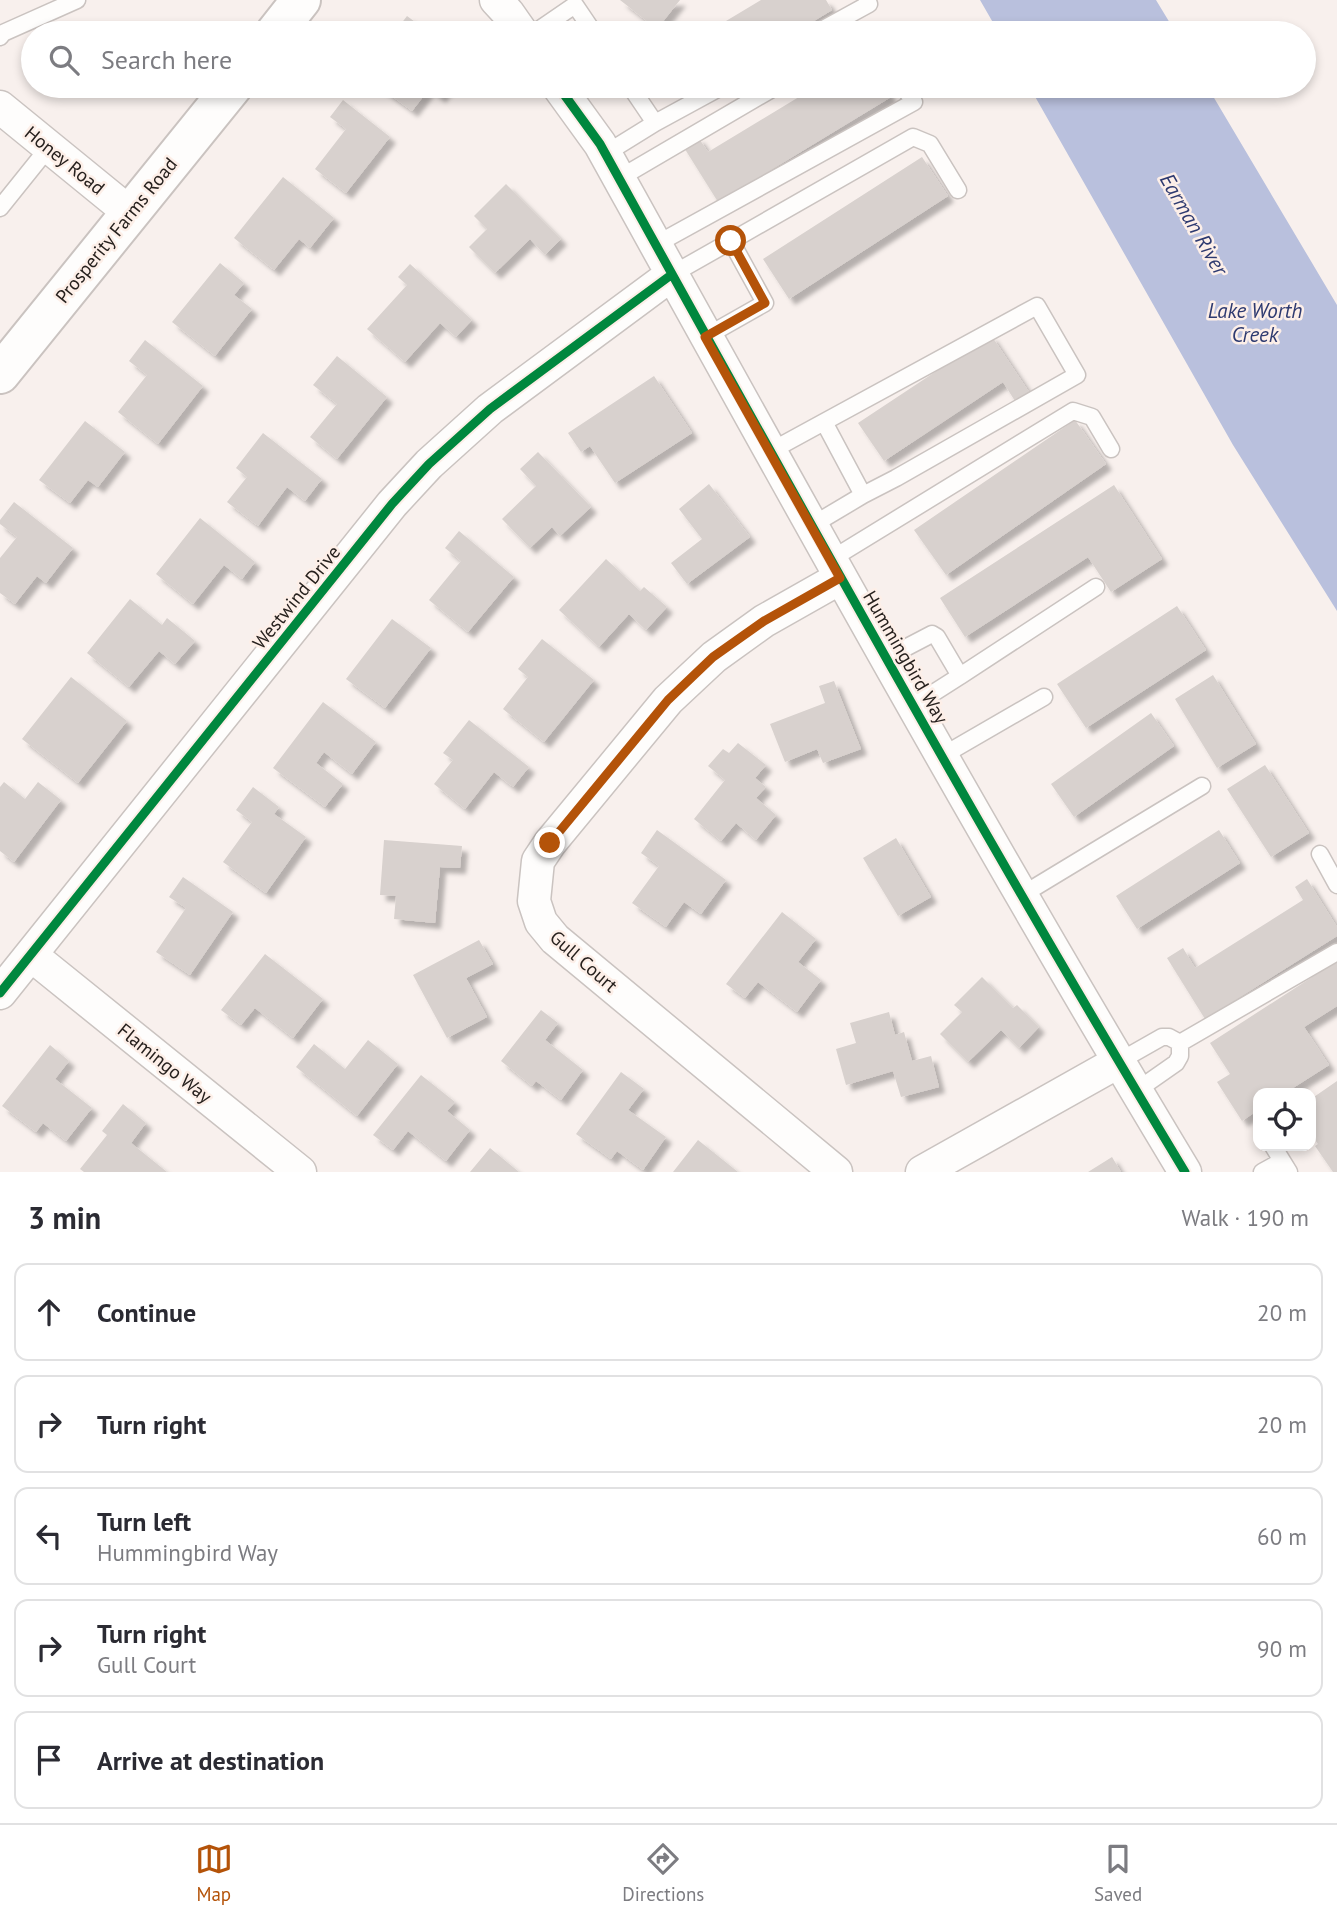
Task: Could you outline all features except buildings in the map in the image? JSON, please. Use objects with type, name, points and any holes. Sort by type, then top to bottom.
[{"type":"street","points":[[284,21],[301,0]]},
{"type":"street","points":[[496,0],[514,21]]},
{"type":"street","name":"Prosperity Farms Road","points":[[0,374],[223,98]]},
{"type":"street","name":"Hummingbird Way","points":[[566,98],[612,166],[769,452],[913,706],[1118,1062],[1185,1172]]},
{"type":"street","name":"Honey Road","points":[[0,107],[131,213]]},
{"type":"street","name":"Westwind Drive","points":[[0,993],[392,504],[429,464],[490,409],[671,275]]},
{"type":"street","name":"Gull Court","points":[[835,569],[713,657],[668,700],[538,861],[534,901],[541,922],[555,939],[836,1172]]},
{"type":"street","name":"Flamingo Way","points":[[31,955],[300,1172]]},
{"type":"street","points":[[922,1172],[1118,1062]]},
{"type":"lane","points":[[30,21],[77,0]]},
{"type":"lane","points":[[838,21],[869,4],[867,0]]},
{"type":"lane","points":[[552,21],[575,5],[586,21]]},
{"type":"lane","points":[[0,37],[21,25]]},
{"type":"lane","points":[[638,98],[655,124]]},
{"type":"lane","points":[[612,166],[655,124],[702,98]]},
{"type":"lane","points":[[612,166],[752,98]]},
{"type":"lane","points":[[655,245],[914,102],[912,98]]},
{"type":"lane","points":[[671,275],[913,137],[930,144],[958,190]]},
{"type":"lane","points":[[0,208],[49,147]]},
{"type":"lane","points":[[705,337],[765,303],[731,241]]},
{"type":"lane","points":[[769,452],[1037,306],[1077,376],[811,526]]},
{"type":"lane","points":[[835,569],[1073,411],[1092,416],[1111,449]]},
{"type":"lane","points":[[824,422],[863,495]]},
{"type":"lane","points":[[913,706],[1096,587]]},
{"type":"lane","points":[[886,658],[932,634],[937,637],[960,676]]},
{"type":"lane","points":[[942,756],[1044,697]]},
{"type":"lane","points":[[1022,895],[1202,786]]},
{"type":"lane","points":[[1320,854],[1337,884]]},
{"type":"lane","points":[[1180,1043],[1337,952]]},
{"type":"lane","points":[[1118,1062],[1162,1037],[1169,1037],[1180,1043]]},
{"type":"lane","points":[[1136,1091],[1176,1063],[1180,1056],[1180,1043]]},
{"type":"lane","points":[[1262,1172],[1285,1167],[1276,1151]]},
{"type":"water","points":[[980,0],[1156,0],[1169,21],[992,21]]},
{"type":"water","name":"Lake Worth Creek","points":[[1036,98],[1214,98],[1337,305],[1337,611],[1233,445]]},
{"type":"cycle path","points":[[567,98],[600,144],[961,789],[1185,1172]]},
{"type":"cycle path","points":[[0,993],[392,504],[429,464],[490,409],[671,275]]},
{"type":"route","points":[[550,843],[668,700],[713,657],[764,621],[840,578],[705,337],[765,303],[731,241]]},
{"type":"water label","name":"Earman River","points":[[1194,224]]}]
